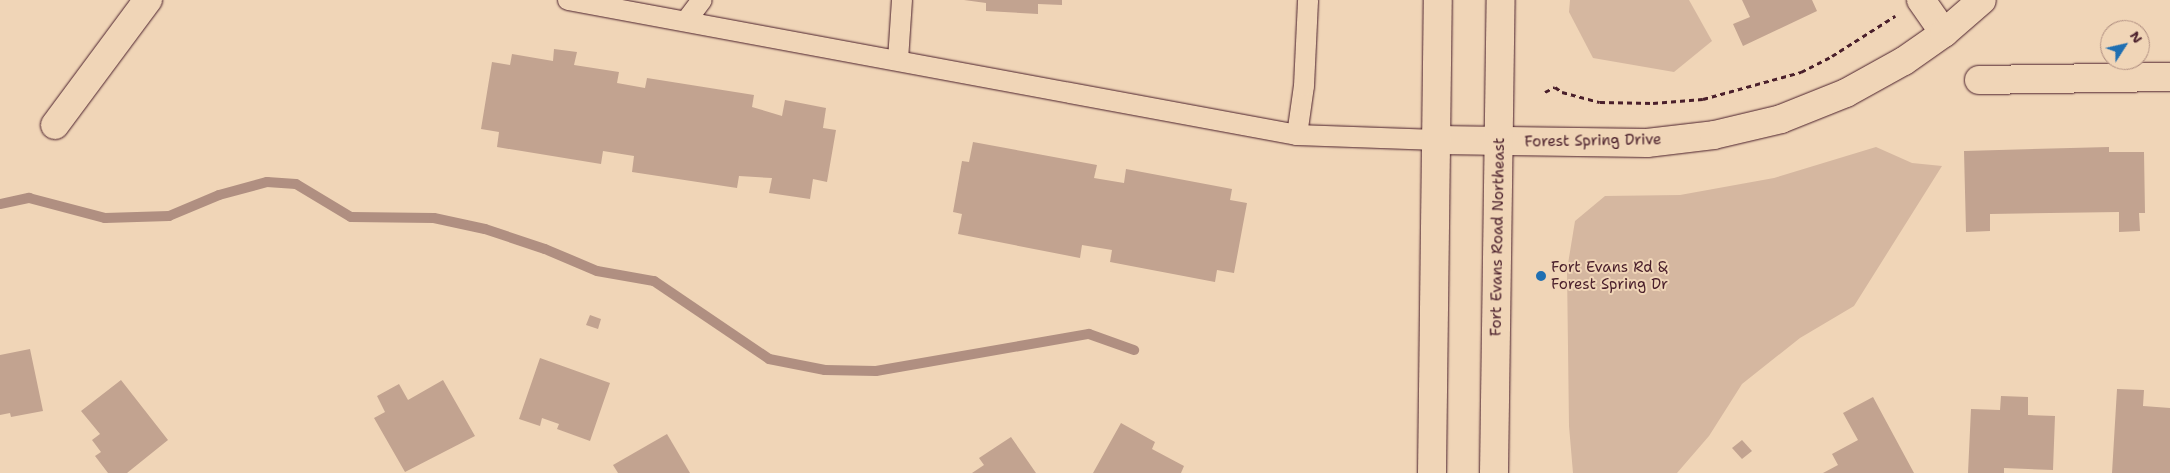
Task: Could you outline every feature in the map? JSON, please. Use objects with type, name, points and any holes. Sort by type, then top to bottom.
[{"type":"street","points":[[55,125],[148,0]]},
{"type":"street","points":[[1432,473],[1438,0]]},
{"type":"street","name":"Fort Evans Road Northeast","points":[[1494,473],[1502,0]]},
{"type":"street","points":[[1922,0],[1944,33]]},
{"type":"street","name":"Forest Spring Drive","points":[[1436,140],[1647,143],[1714,135],[1781,119],[1846,93],[1904,61],[1944,33],[1982,0]]},
{"type":"street","points":[[1979,80],[2170,77]]},
{"type":"lane","points":[[568,0],[1297,135],[1436,140]]},
{"type":"lane","points":[[686,21],[702,0]]},
{"type":"lane","points":[[898,60],[902,0]]},
{"type":"lane","points":[[1297,135],[1304,86],[1308,0]]},
{"type":"path","points":[[1545,92],[1555,87],[1562,92],[1600,102],[1654,103],[1703,99],[1801,72],[1832,56],[1898,14]]},
{"type":"shaded area","points":[[1570,0],[1689,0],[1712,41],[1674,72],[1593,58],[1569,12]]},
{"type":"shaded area","points":[[1876,147],[1912,163],[1942,166],[1854,306],[1800,338],[1742,384],[1709,436],[1677,473],[1573,473],[1569,426],[1567,270],[1575,221],[1605,196],[1680,195],[1774,178]]},
{"type":"building","points":[[964,0],[1062,0],[1062,5],[1038,4],[1038,14],[986,11],[986,3]]},
{"type":"building","points":[[1742,0],[1812,0],[1817,11],[1743,46],[1733,24],[1750,17]]},
{"type":"building","points":[[554,49],[577,52],[574,65],[619,72],[617,83],[645,88],[647,78],[754,95],[752,107],[782,116],[785,100],[826,108],[823,128],[836,130],[827,182],[813,179],[810,199],[769,193],[772,178],[739,176],[737,188],[632,172],[634,156],[603,151],[601,164],[497,147],[499,132],[481,129],[492,62],[510,65],[512,54],[553,61]]},
{"type":"building","points":[[973,142],[1097,165],[1094,178],[1124,183],[1126,169],[1232,189],[1230,200],[1247,203],[1234,273],[1217,270],[1215,282],[1110,262],[1112,250],[1082,245],[1080,258],[958,234],[962,214],[953,212],[962,161],[969,162]]},
{"type":"building","points":[[2109,147],[2109,152],[2144,152],[2145,213],[2139,213],[2140,231],[2119,232],[2119,212],[1990,214],[1990,231],[1966,232],[1964,151]]},
{"type":"building","points":[[590,315],[601,319],[598,329],[586,325]]},
{"type":"building","points":[[30,349],[43,411],[11,417],[10,413],[0,415],[0,355]]},
{"type":"building","points":[[540,358],[610,383],[590,441],[557,429],[559,424],[542,418],[540,426],[519,419]]},
{"type":"building","points":[[121,380],[168,440],[127,473],[108,473],[95,456],[101,452],[92,440],[100,434],[81,411]]},
{"type":"building","points":[[443,380],[475,436],[405,472],[374,418],[385,412],[377,396],[399,384],[408,400]]},
{"type":"building","points":[[2117,389],[2144,390],[2143,406],[2170,408],[2170,473],[2112,473]]},
{"type":"building","points":[[2001,396],[2028,397],[2028,415],[2055,416],[2053,470],[2004,468],[2004,473],[1968,473],[1971,409],[2000,410]]},
{"type":"building","points":[[1873,397],[1914,473],[1823,473],[1838,465],[1832,454],[1858,440],[1843,413]]},
{"type":"building","points":[[1121,423],[1155,442],[1152,449],[1184,466],[1181,473],[1093,473]]},
{"type":"building","points":[[667,434],[690,473],[618,473],[613,465]]},
{"type":"building","points":[[1011,437],[1036,473],[972,473],[984,465],[979,458]]},
{"type":"building","points":[[1742,440],[1752,451],[1742,459],[1732,448]]},
{"type":"waterway","points":[[0,204],[29,198],[105,218],[169,216],[219,195],[267,182],[296,184],[351,217],[434,218],[485,229],[545,249],[597,271],[654,281],[769,359],[825,370],[876,371],[1089,334],[1134,350]]},
{"type":"place","name":"Fort Evans Rd & Forest Spring Dr","points":[[1541,276]]}]
